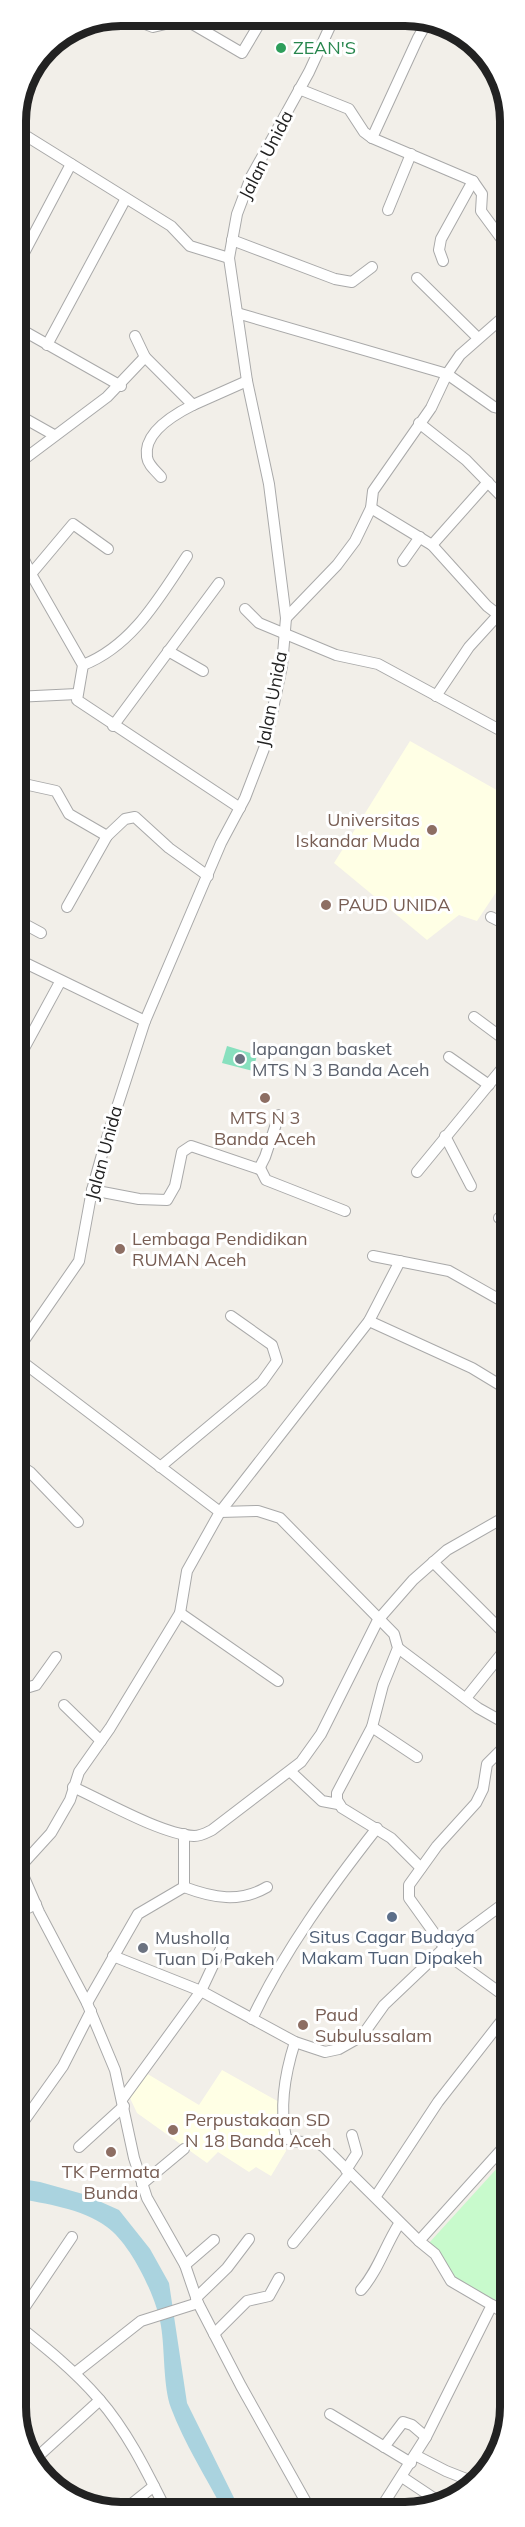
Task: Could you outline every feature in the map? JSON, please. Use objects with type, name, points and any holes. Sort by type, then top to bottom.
[{"type":"street","points":[[196,26],[242,53],[258,26]]},
{"type":"street","name":"Jalan Unida","points":[[26,1338],[79,1261],[93,1190],[145,1021],[265,746],[282,666],[286,618],[269,484],[247,381],[229,258],[237,214],[251,177],[330,26]]},
{"type":"street","points":[[372,138],[424,27]]},
{"type":"street","points":[[299,89],[349,109],[364,132],[372,138],[472,181],[482,194],[481,211],[500,237]]},
{"type":"street","points":[[26,136],[125,200],[171,226],[190,246],[229,258]]},
{"type":"street","points":[[388,210],[411,154]]},
{"type":"street","points":[[26,249],[71,164]]},
{"type":"street","points":[[443,261],[439,250],[441,239],[472,181]]},
{"type":"street","points":[[47,345],[125,200]]},
{"type":"street","points":[[232,240],[335,279],[352,282],[372,267]]},
{"type":"street","points":[[417,278],[478,338]]},
{"type":"street","points":[[237,313],[447,374],[494,407],[500,406]]},
{"type":"street","points":[[286,618],[337,565],[355,541],[371,508],[373,491],[431,408],[447,374],[460,355],[500,320]]},
{"type":"street","points":[[26,333],[121,386]]},
{"type":"street","points":[[135,336],[145,357],[193,405]]},
{"type":"street","points":[[26,457],[121,386],[145,357]]},
{"type":"street","points":[[161,477],[146,456],[148,445],[156,431],[173,415],[247,381]]},
{"type":"street","points":[[26,419],[54,435]]},
{"type":"street","points":[[419,423],[500,494]]},
{"type":"street","points":[[432,546],[488,482]]},
{"type":"street","points":[[371,508],[432,546],[500,617]]},
{"type":"street","points":[[31,574],[73,524],[108,549]]},
{"type":"street","points":[[403,561],[420,537]]},
{"type":"street","points":[[83,665],[98,659],[117,646],[136,628],[187,556]]},
{"type":"street","points":[[26,564],[83,665],[77,700],[84,707],[240,807]]},
{"type":"street","points":[[113,726],[219,583]]},
{"type":"street","points":[[245,609],[259,623],[283,634],[336,655],[368,660],[500,730]]},
{"type":"street","points":[[436,696],[469,647],[500,612]]},
{"type":"street","points":[[168,651],[203,671]]},
{"type":"street","points":[[26,696],[77,694]]},
{"type":"street","points":[[26,784],[59,792],[69,814],[107,836]]},
{"type":"street","points":[[67,907],[107,836],[125,819],[135,817],[170,848],[208,876]]},
{"type":"street","points":[[491,917],[500,921]]},
{"type":"street","points":[[26,925],[41,933]]},
{"type":"street","points":[[26,964],[145,1021]]},
{"type":"street","points":[[26,1045],[60,982]]},
{"type":"street","points":[[474,1017],[500,1036]]},
{"type":"street","points":[[448,1057],[489,1084]]},
{"type":"street","points":[[417,1172],[500,1071]]},
{"type":"street","points":[[279,1115],[260,1168],[266,1180],[345,1211]]},
{"type":"street","points":[[445,1136],[471,1186]]},
{"type":"street","points":[[93,1190],[139,1199],[167,1200],[175,1186],[182,1152],[191,1146],[243,1166],[260,1168]]},
{"type":"street","points":[[373,1256],[459,1275],[499,1299]]},
{"type":"street","points":[[26,1856],[51,1833],[67,1806],[79,1772],[101,1741],[180,1613],[188,1571],[220,1512],[369,1321],[400,1261]]},
{"type":"street","points":[[160,1467],[262,1382],[277,1361],[272,1345],[231,1316]]},
{"type":"street","points":[[369,1321],[472,1368],[499,1385]]},
{"type":"street","points":[[26,1365],[220,1512],[258,1511],[279,1518],[397,1637],[398,1648],[383,1685],[372,1727],[337,1793],[339,1804]]},
{"type":"street","points":[[26,1469],[78,1522]]},
{"type":"street","points":[[73,1787],[125,1812],[184,1834],[204,1834],[291,1772],[321,1734],[378,1620],[433,1562],[499,1521]]},
{"type":"street","points":[[433,1562],[499,1629]]},
{"type":"street","points":[[180,1613],[278,1681]]},
{"type":"street","points":[[398,1648],[466,1698],[499,1719]]},
{"type":"street","points":[[26,1688],[36,1685],[56,1657]]},
{"type":"street","points":[[466,1698],[499,1657]]},
{"type":"street","points":[[64,1705],[101,1741]]},
{"type":"street","points":[[372,1727],[417,1757]]},
{"type":"street","points":[[499,1752],[487,1764],[483,1789],[476,1803],[437,1846],[409,1885],[408,1896],[445,1947],[463,1967],[499,1992]]},
{"type":"street","points":[[291,1772],[322,1801],[339,1804],[391,1838],[421,1868]]},
{"type":"street","points":[[252,2019],[277,1971],[340,1875],[377,1828]]},
{"type":"street","points":[[184,1834],[184,1887]]},
{"type":"street","points":[[26,1881],[89,2007],[124,2102],[142,2184],[156,2217],[185,2265],[197,2301],[306,2502]]},
{"type":"street","points":[[26,2118],[63,2066],[114,1956],[138,1914],[184,1887],[233,1899],[246,1897],[267,1887]]},
{"type":"street","points":[[26,1909],[36,1904]]},
{"type":"street","points":[[114,1956],[201,1991],[295,2042],[325,2052],[353,2043],[362,2036],[394,1995],[445,1947],[499,1907]]},
{"type":"street","points":[[79,2147],[124,2102],[201,1991],[224,1942]]},
{"type":"street","points":[[376,2196],[438,2102],[499,2024]]},
{"type":"street","points":[[295,2042],[286,2070],[283,2097],[286,2138],[294,2142],[320,2144],[376,2196],[399,2224],[435,2254],[451,2281],[499,2310]]},
{"type":"street","points":[[293,2243],[348,2171],[357,2153],[352,2135]]},
{"type":"street","points":[[142,2184],[184,2149]]},
{"type":"street","points":[[419,2241],[499,2152]]},
{"type":"street","points":[[361,2290],[372,2277],[379,2259],[399,2224]]},
{"type":"street","points":[[26,2311],[72,2237]]},
{"type":"street","points":[[75,2373],[141,2321],[197,2301],[249,2239]]},
{"type":"street","points":[[185,2265],[214,2240]]},
{"type":"street","points":[[214,2334],[247,2301],[269,2296],[279,2278]]},
{"type":"street","points":[[386,2502],[426,2437],[492,2305]]},
{"type":"street","points":[[26,2333],[75,2373],[100,2400],[162,2502]]},
{"type":"street","points":[[39,2455],[100,2400]]},
{"type":"street","points":[[330,2414],[384,2447],[466,2479]]},
{"type":"street","points":[[384,2447],[403,2422],[412,2425],[426,2437]]},
{"type":"street","points":[[402,2476],[432,2497]]},
{"type":"street","points":[[134,2502],[154,2486]]},
{"type":"shaded area","name":"Universitas Iskandar Muda","points":[[410,741],[500,792],[500,887],[477,921],[459,915],[427,940],[334,863]]},
{"type":"shaded area","points":[[222,2070],[281,2103],[286,2151],[271,2176],[256,2167],[249,2172],[218,2152],[207,2163],[137,2113],[130,2098],[146,2073],[199,2105]]},
{"type":"green space","name":"lapangan basket MTS N 3 Banda Aceh","points":[[227,1046],[257,1055],[253,1071],[222,1063]]},
{"type":"green space","points":[[499,2166],[498,2303],[453,2279],[429,2243]]},
{"type":"water","points":[[26,2180],[83,2194],[119,2210],[150,2249],[169,2283],[187,2403],[236,2502],[219,2502],[176,2421],[168,2399],[159,2314],[134,2258],[107,2227],[86,2215],[26,2200]]},
{"type":"place","name":"ZEAN'S","points":[[281,48]]},
{"type":"place","name":"Universitas Iskandar Muda","points":[[432,830]]},
{"type":"place","name":"PAUD UNIDA","points":[[326,905]]},
{"type":"place","name":"lapangan basket MTS N 3 Banda Aceh","points":[[240,1059]]},
{"type":"place","name":"MTS N 3 Banda Aceh","points":[[265,1098]]},
{"type":"place","name":"Lembaga Pendidikan RUMAN Aceh","points":[[120,1249]]},
{"type":"place","name":"Situs Cagar Budaya Makam Tuan Dipakeh","points":[[392,1917]]},
{"type":"place","name":"Musholla Tuan Di Pakeh","points":[[143,1948]]},
{"type":"place","name":"Paud Subulussalam","points":[[303,2025]]},
{"type":"place","name":"Perpustakaan SD N 18 Banda Aceh","points":[[173,2130]]},
{"type":"place","name":"TK Permata Bunda","points":[[111,2152]]}]
